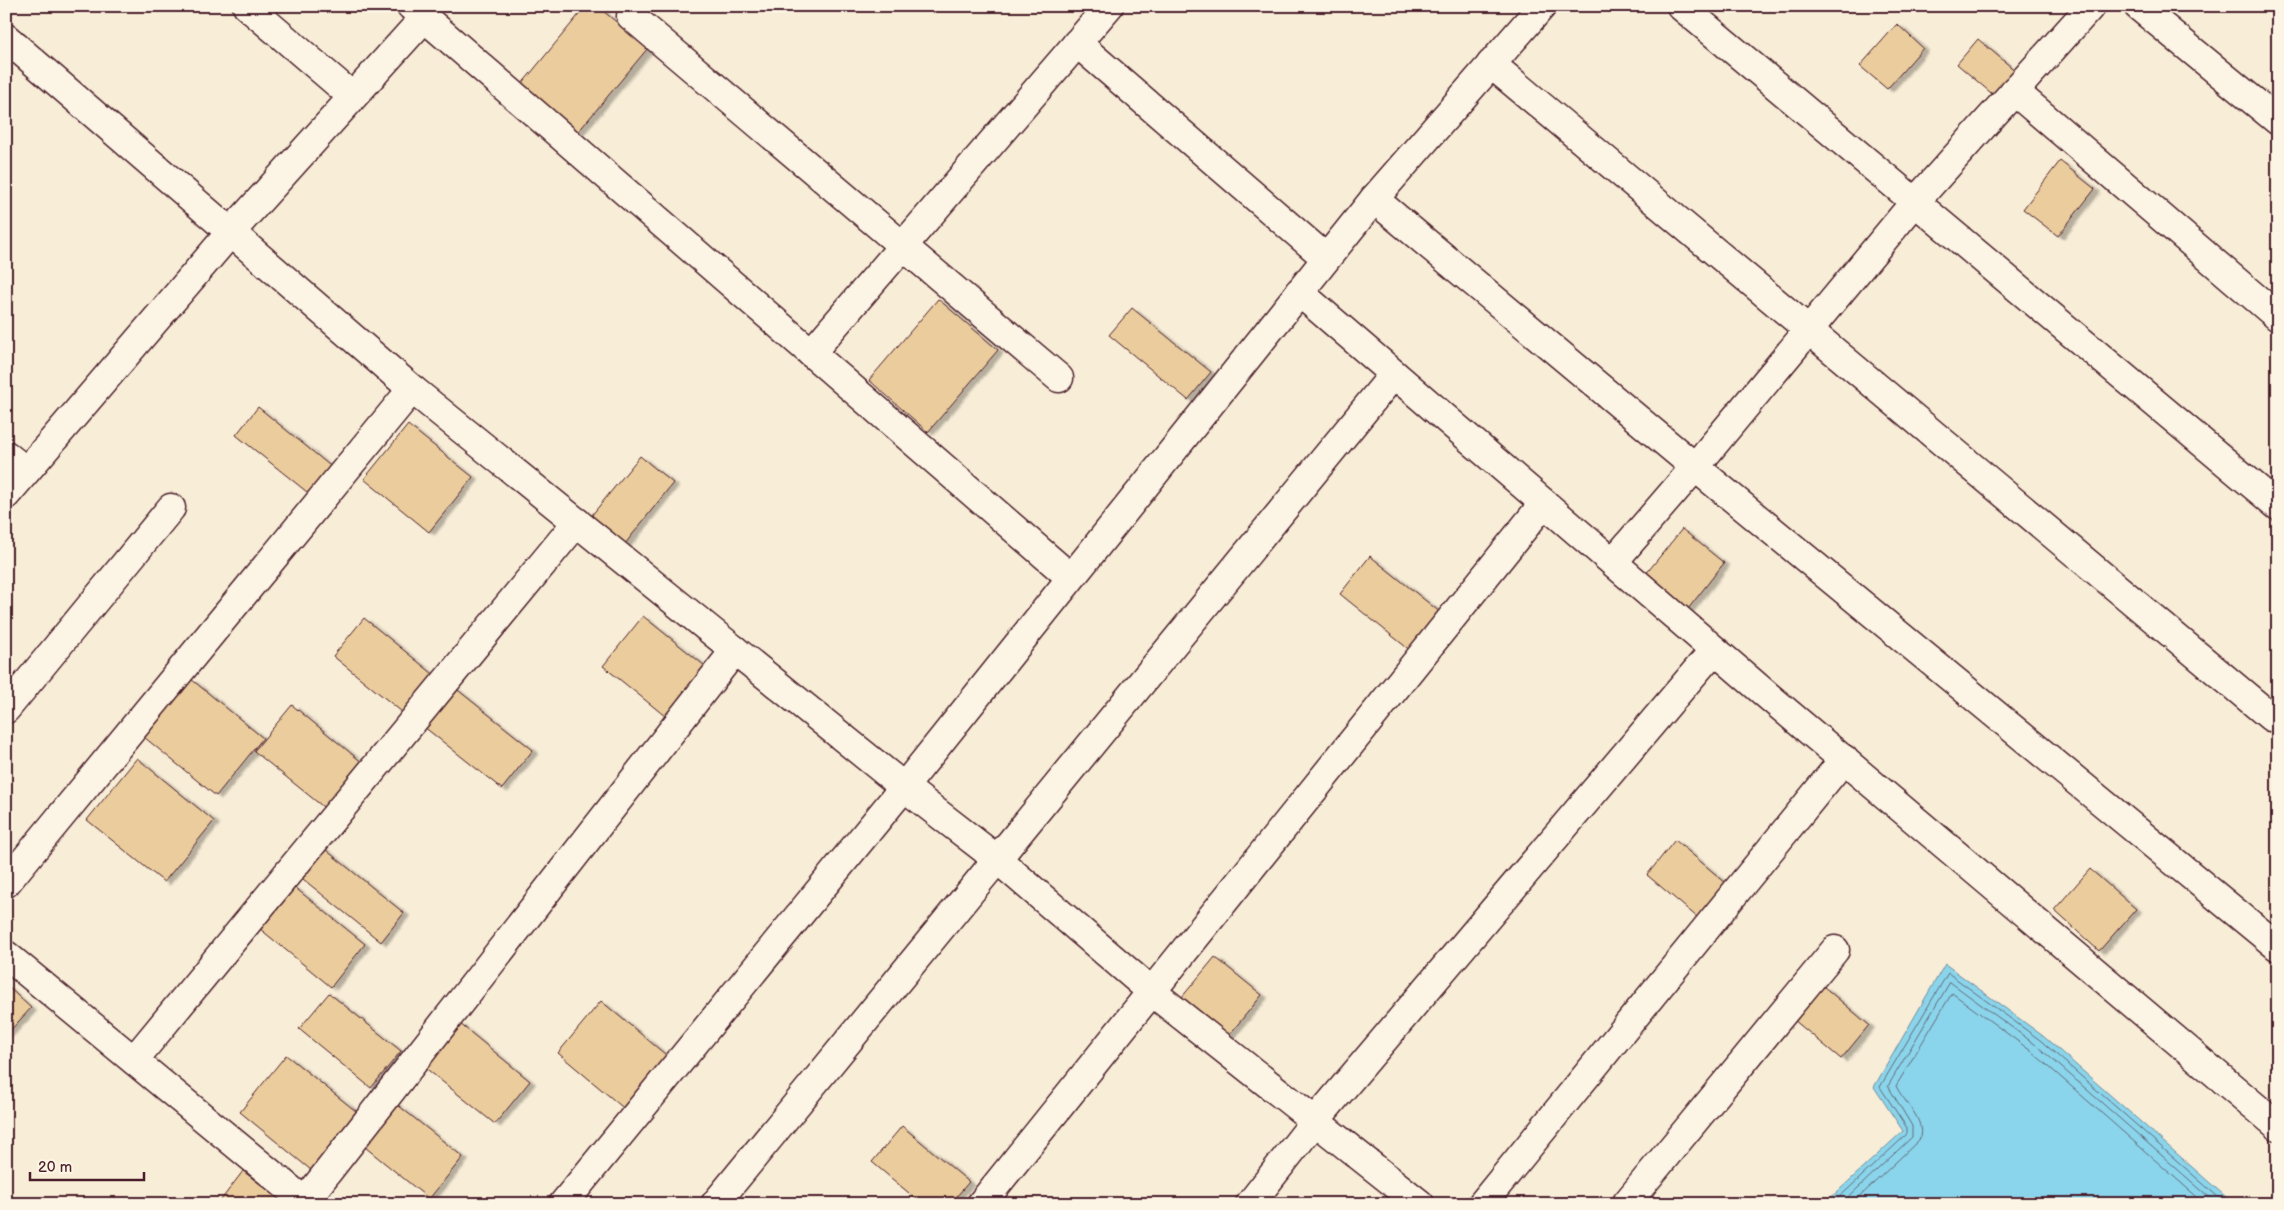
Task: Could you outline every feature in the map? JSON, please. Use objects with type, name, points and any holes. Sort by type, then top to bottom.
[{"type":"street","points":[[247,6],[352,96]]},
{"type":"street","points":[[812,353],[1110,6]]},
{"type":"street","points":[[563,1204],[904,787],[1374,199],[1542,6]]},
{"type":"street","points":[[1681,6],[2278,506]]},
{"type":"street","points":[[1613,562],[1695,467],[1914,202],[2091,6]]},
{"type":"street","points":[[2138,6],[2278,121]]},
{"type":"street","points":[[6,495],[16,463],[230,233],[352,96],[417,12],[1070,577]]},
{"type":"street","points":[[631,16],[1059,378]]},
{"type":"street","points":[[6,38],[412,389],[904,787],[996,859],[1152,992],[1420,1204]]},
{"type":"street","points":[[1078,43],[1326,258]]},
{"type":"street","points":[[1491,64],[2270,716]]},
{"type":"street","points":[[2014,91],[2278,317]]},
{"type":"street","points":[[1374,199],[1695,467],[2278,947]]},
{"type":"street","points":[[1299,292],[1714,650],[2278,1126]]},
{"type":"street","points":[[715,1204],[1394,374]]},
{"type":"street","points":[[6,883],[412,389]]},
{"type":"street","points":[[981,1204],[1544,503]]},
{"type":"street","points":[[6,709],[171,508]]},
{"type":"street","points":[[134,1060],[578,522]]},
{"type":"street","points":[[6,956],[307,1203],[735,650]]},
{"type":"street","points":[[1250,1204],[1315,1121],[1714,650]]},
{"type":"street","points":[[1482,1204],[1844,759]]},
{"type":"street","points":[[1626,1204],[1835,950]]},
{"type":"water","points":[[1945,964],[2043,1036],[2234,1204],[1824,1204],[1903,1131],[1874,1087]]},
{"type":"building","points":[[586,6],[597,6],[648,48],[578,132],[521,85]]},
{"type":"building","points":[[1897,24],[1923,48],[1887,89],[1860,66]]},
{"type":"building","points":[[1978,39],[2018,73],[1997,98],[1957,64]]},
{"type":"building","points":[[2060,161],[2095,189],[2058,236],[2023,209]]},
{"type":"building","points":[[938,299],[998,350],[928,432],[869,380]]},
{"type":"building","points":[[1132,308],[1211,372],[1188,400],[1109,335]]},
{"type":"building","points":[[258,407],[334,469],[312,496],[236,435]]},
{"type":"building","points":[[408,425],[473,477],[429,532],[364,479]]},
{"type":"building","points":[[640,456],[673,483],[621,549],[587,521]]},
{"type":"building","points":[[1682,529],[1724,563],[1688,609],[1645,575]]},
{"type":"building","points":[[1370,556],[1441,613],[1411,651],[1340,594]]},
{"type":"building","points":[[643,616],[705,666],[665,716],[603,666]]},
{"type":"building","points":[[364,618],[438,678],[407,716],[333,656]]},
{"type":"building","points":[[191,679],[263,738],[216,796],[144,737]]},
{"type":"building","points":[[454,687],[533,750],[502,789],[423,726]]},
{"type":"building","points":[[292,705],[369,768],[332,814],[254,751]]},
{"type":"building","points":[[137,758],[214,821],[164,882],[87,820]]},
{"type":"building","points":[[1675,840],[1733,889],[1704,923],[1647,875]]},
{"type":"building","points":[[321,846],[404,913],[381,942],[298,875]]},
{"type":"building","points":[[2090,869],[2136,909],[2099,951],[2054,910]]},
{"type":"building","points":[[293,886],[365,944],[331,987],[259,928]]},
{"type":"building","points":[[1215,957],[1262,995],[1224,1041],[1177,1003]]},
{"type":"building","points":[[6,985],[31,1008],[6,1035]]},
{"type":"building","points":[[1823,986],[1869,1025],[1841,1059],[1794,1020]]},
{"type":"building","points":[[329,993],[401,1051],[371,1088],[299,1029]]},
{"type":"building","points":[[601,1001],[671,1059],[627,1111],[558,1053]]},
{"type":"building","points":[[459,1023],[530,1081],[495,1124],[423,1066]]},
{"type":"building","points":[[286,1055],[357,1112],[311,1170],[240,1112]]},
{"type":"building","points":[[394,1102],[463,1157],[429,1199],[360,1143]]},
{"type":"building","points":[[902,1126],[969,1182],[950,1204],[922,1204],[872,1162]]},
{"type":"building","points":[[243,1171],[286,1204],[218,1204]]}]
